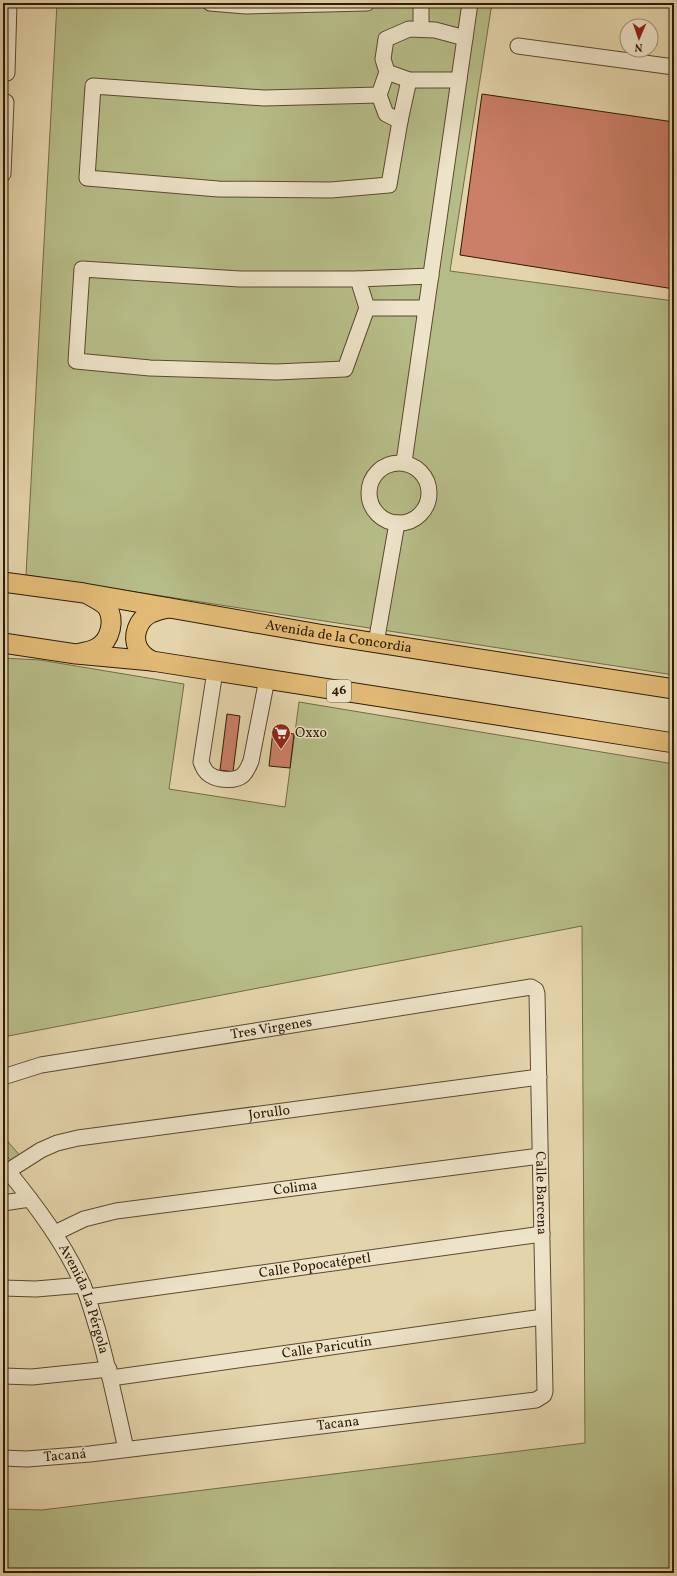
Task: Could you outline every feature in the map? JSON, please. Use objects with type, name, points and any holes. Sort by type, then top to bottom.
[{"type":"main road","name":"Avenida de la Concordia","points":[[3,582],[84,593],[376,643],[674,689]]},
{"type":"main road","points":[[76,654],[88,652],[99,647],[107,639],[111,628],[111,616],[106,606],[84,593]]},
{"type":"main road","points":[[152,661],[144,656],[138,648],[136,638],[137,628],[142,620],[150,614],[168,608]]},
{"type":"main road","name":"46","points":[[3,643],[76,654],[152,661],[674,743]]},
{"type":"street","points":[[7,73],[6,41],[9,3]]},
{"type":"street","points":[[210,3],[246,6],[367,3]]},
{"type":"street","points":[[421,3],[421,29]]},
{"type":"street","points":[[404,462],[470,3]]},
{"type":"street","points":[[400,121],[386,114],[379,95],[387,72],[383,58],[386,39],[409,29],[435,30],[465,38]]},
{"type":"street","points":[[518,46],[674,67]]},
{"type":"street","points":[[387,72],[409,80],[458,80]]},
{"type":"street","points":[[379,95],[264,98],[93,86],[87,178],[218,189],[330,190],[389,185],[409,80]]},
{"type":"street","points":[[3,174],[6,102]]},
{"type":"street","points":[[358,279],[367,308],[345,369],[276,372],[150,368],[76,360],[82,270],[240,279],[358,279],[431,276]]},
{"type":"street","points":[[367,308],[426,308]]},
{"type":"street","points":[[394,462],[404,462],[414,466],[425,476],[428,481],[430,491],[429,501],[424,511],[417,518],[407,522],[397,523],[387,520],[376,512],[369,499],[369,489],[377,472],[394,462]]},
{"type":"street","points":[[376,643],[397,523]]},
{"type":"street","points":[[215,671],[201,762],[206,772],[210,776],[219,778],[237,779],[243,776],[247,770],[251,761],[266,679]]},
{"type":"street","name":"Tres Virgenes","points":[[3,1077],[41,1065],[525,987],[531,987],[536,990],[537,994]]},
{"type":"street","name":"Calle Barcena","points":[[537,994],[545,1391]]},
{"type":"street","name":"Jorullo","points":[[5,1170],[41,1150],[57,1143],[78,1138],[539,1077]]},
{"type":"street","name":"Colima","points":[[55,1233],[84,1220],[116,1211],[540,1156]]},
{"type":"street","name":"Avenida La Pérgola","points":[[5,1170],[30,1199],[55,1233],[85,1291],[110,1374],[126,1449]]},
{"type":"street","points":[[3,1203],[30,1199]]},
{"type":"street","name":"Calle Popocatépetl","points":[[3,1288],[85,1291],[542,1234]]},
{"type":"street","name":"Calle Paricutín","points":[[3,1376],[39,1377],[110,1374],[543,1318]]},
{"type":"street","name":"Tacana","points":[[126,1449],[536,1400],[544,1395],[545,1391]]},
{"type":"street","name":"Tacaná","points":[[3,1458],[27,1459],[57,1457],[126,1449]]},
{"type":"green space","points":[[57,3],[492,3],[450,271],[674,301],[674,675],[26,575]]},
{"type":"green space","points":[[3,658],[40,660],[184,684],[169,789],[285,807],[299,702],[674,764],[674,1573],[3,1573],[3,1509],[42,1510],[585,1443],[582,926],[3,1037]]},
{"type":"green space","points":[[3,1136],[22,1158],[11,1160],[3,1154]]},
{"type":"building","points":[[482,94],[674,122],[674,289],[460,255]]},
{"type":"building","points":[[227,714],[240,716],[233,772],[220,770]]},
{"type":"building","name":"Oxxo","points":[[273,731],[294,734],[290,768],[269,766]]},
{"type":"place","name":"Oxxo","points":[[281,750]]}]
